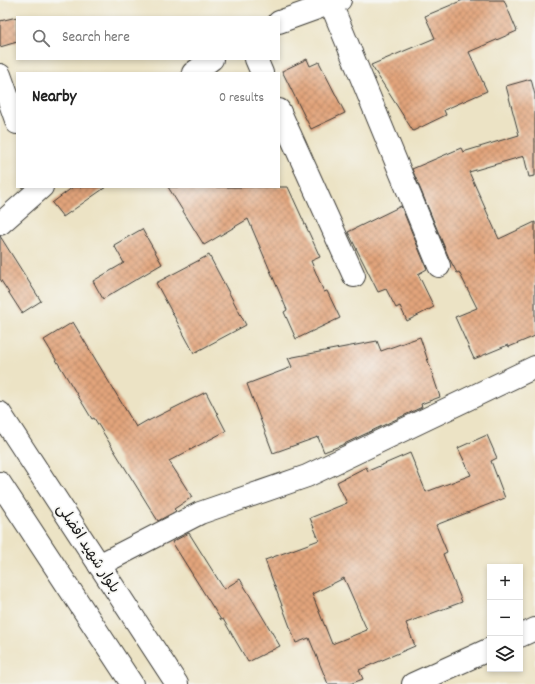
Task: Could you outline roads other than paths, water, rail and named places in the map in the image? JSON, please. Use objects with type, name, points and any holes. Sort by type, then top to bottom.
[{"type":"street","points":[[280,22],[335,2],[439,266]]},
{"type":"street","points":[[194,72],[211,60]]},
{"type":"street","points":[[256,60],[262,72]]},
{"type":"street","points":[[0,75],[16,119]]},
{"type":"street","points":[[280,112],[354,276]]},
{"type":"street","points":[[0,224],[41,188]]},
{"type":"street","points":[[99,565],[200,514],[306,476],[535,367]]},
{"type":"street","name":"بلوار شهید افضلی","points":[[0,413],[177,684]]},
{"type":"street","points":[[0,483],[132,684]]},
{"type":"street","points":[[523,635],[535,629]]},
{"type":"street","points":[[413,684],[487,650]]}]
